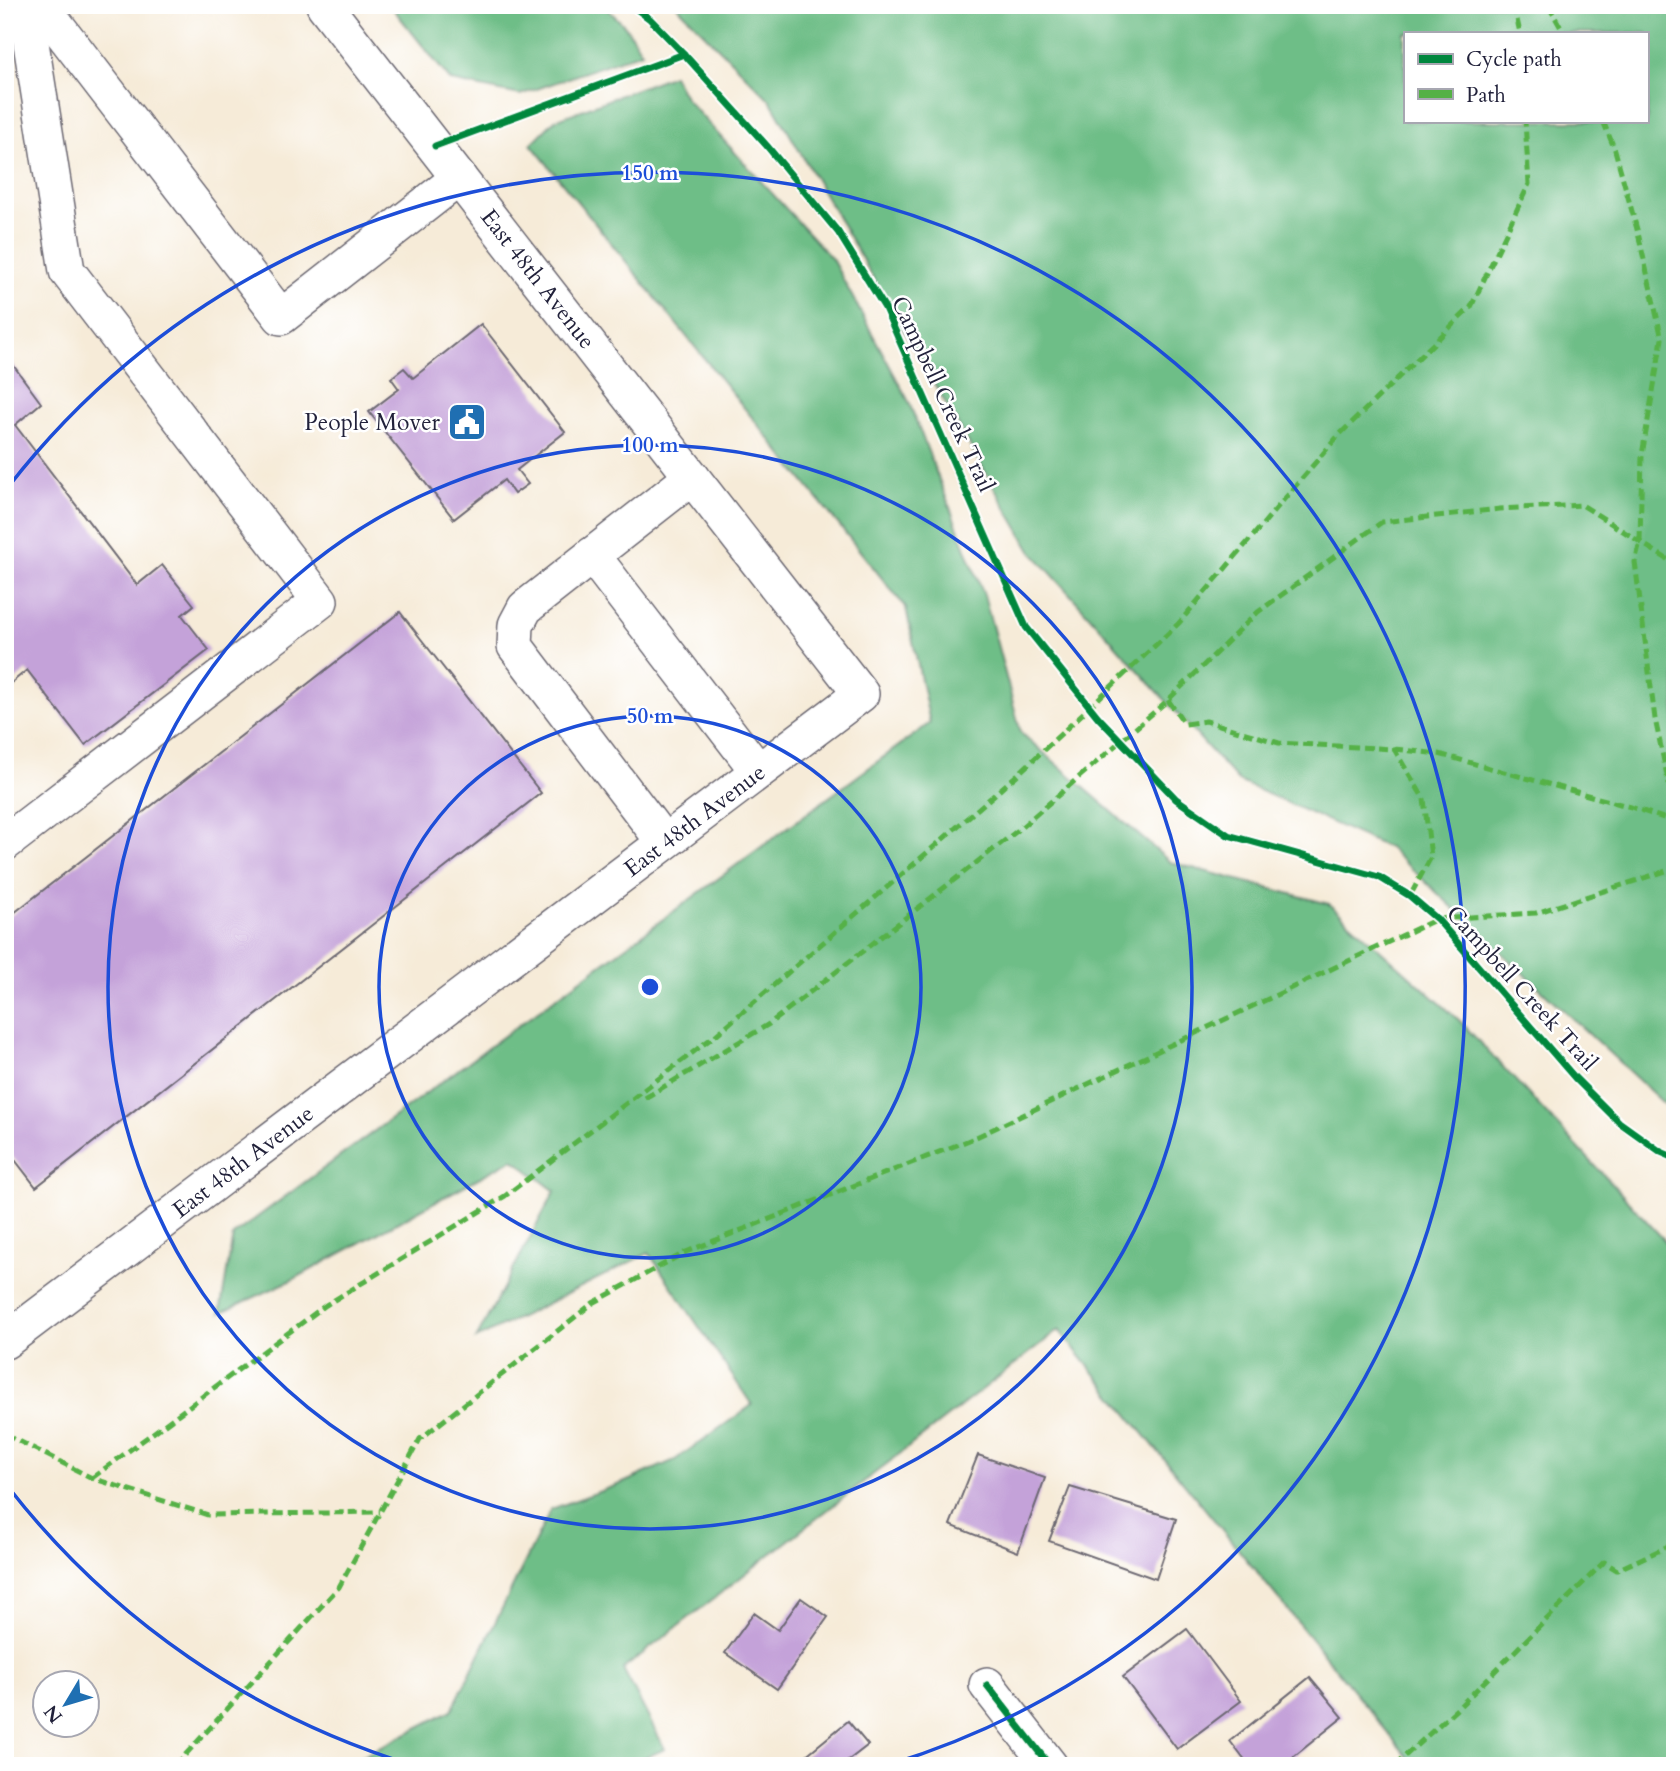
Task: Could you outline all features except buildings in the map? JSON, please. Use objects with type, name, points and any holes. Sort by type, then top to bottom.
[{"type":"street","points":[[5,842],[320,601],[67,271],[25,5]]},
{"type":"street","points":[[41,5],[281,317],[459,178]]},
{"type":"street","name":"East 48th Avenue","points":[[5,1341],[861,694],[324,5]]},
{"type":"street","points":[[664,842],[515,646],[516,625],[525,608],[692,477]]},
{"type":"street","points":[[592,555],[758,771]]},
{"type":"street","points":[[987,1685],[1050,1766]]},
{"type":"green space","points":[[390,5],[603,5],[625,26],[642,52],[520,95],[451,81]]},
{"type":"green space","points":[[676,5],[1675,5],[1675,1114],[1389,848],[1238,781],[1031,551],[770,100]]},
{"type":"green space","points":[[673,75],[686,99],[832,259],[908,400],[984,595],[1021,733],[1170,862],[1329,904],[1459,1020],[1669,1245],[1675,1245],[1675,1766],[1415,1766],[1059,1330],[623,1669],[665,1749],[626,1766],[344,1766],[452,1710],[551,1509],[623,1483],[675,1460],[752,1405],[649,1253],[476,1339],[555,1191],[513,1159],[296,1278],[220,1313],[233,1235],[930,723],[906,608],[531,144],[555,120]]},
{"type":"marked path","points":[[1514,5],[1520,32]]},
{"type":"marked path","points":[[1548,5],[1563,32]]},
{"type":"marked path","points":[[92,1478],[326,1305],[505,1196],[717,1034],[1017,775],[1178,624],[1338,436],[1471,307],[1529,184],[1525,122]]},
{"type":"marked path","points":[[1603,122],[1615,150],[1638,233],[1662,339],[1642,455],[1640,542],[1635,562],[1655,719],[1675,813]]},
{"type":"marked path","points":[[645,1098],[769,1024],[1017,831],[1168,700],[1258,612],[1382,522],[1500,509],[1582,505],[1675,566]]},
{"type":"marked path","points":[[1168,700],[1185,724],[1206,721],[1279,743],[1394,749],[1424,799],[1431,857],[1410,896]]},
{"type":"marked path","points":[[1394,749],[1439,754],[1631,807],[1675,822]]},
{"type":"marked path","points":[[175,1766],[339,1587],[420,1439],[593,1303],[686,1252],[972,1139],[1437,919],[1536,913],[1675,868]]},
{"type":"marked path","points":[[5,1434],[92,1478],[208,1515],[380,1512]]},
{"type":"marked path","points":[[1394,1766],[1459,1707],[1604,1562],[1617,1570],[1675,1543]]},
{"type":"cycle path","name":"Campbell Creek Trail","points":[[631,5],[650,19],[684,54],[767,146],[838,232],[885,308],[1026,627],[1098,717],[1176,799],[1228,835],[1379,877],[1410,896],[1437,919],[1575,1078],[1619,1122],[1661,1152],[1675,1158]]},
{"type":"cycle path","points":[[435,146],[684,54]]},
{"type":"cycle path","points":[[987,1685],[1050,1766]]},
{"type":"place","name":"People Mover","points":[[467,422]]}]
